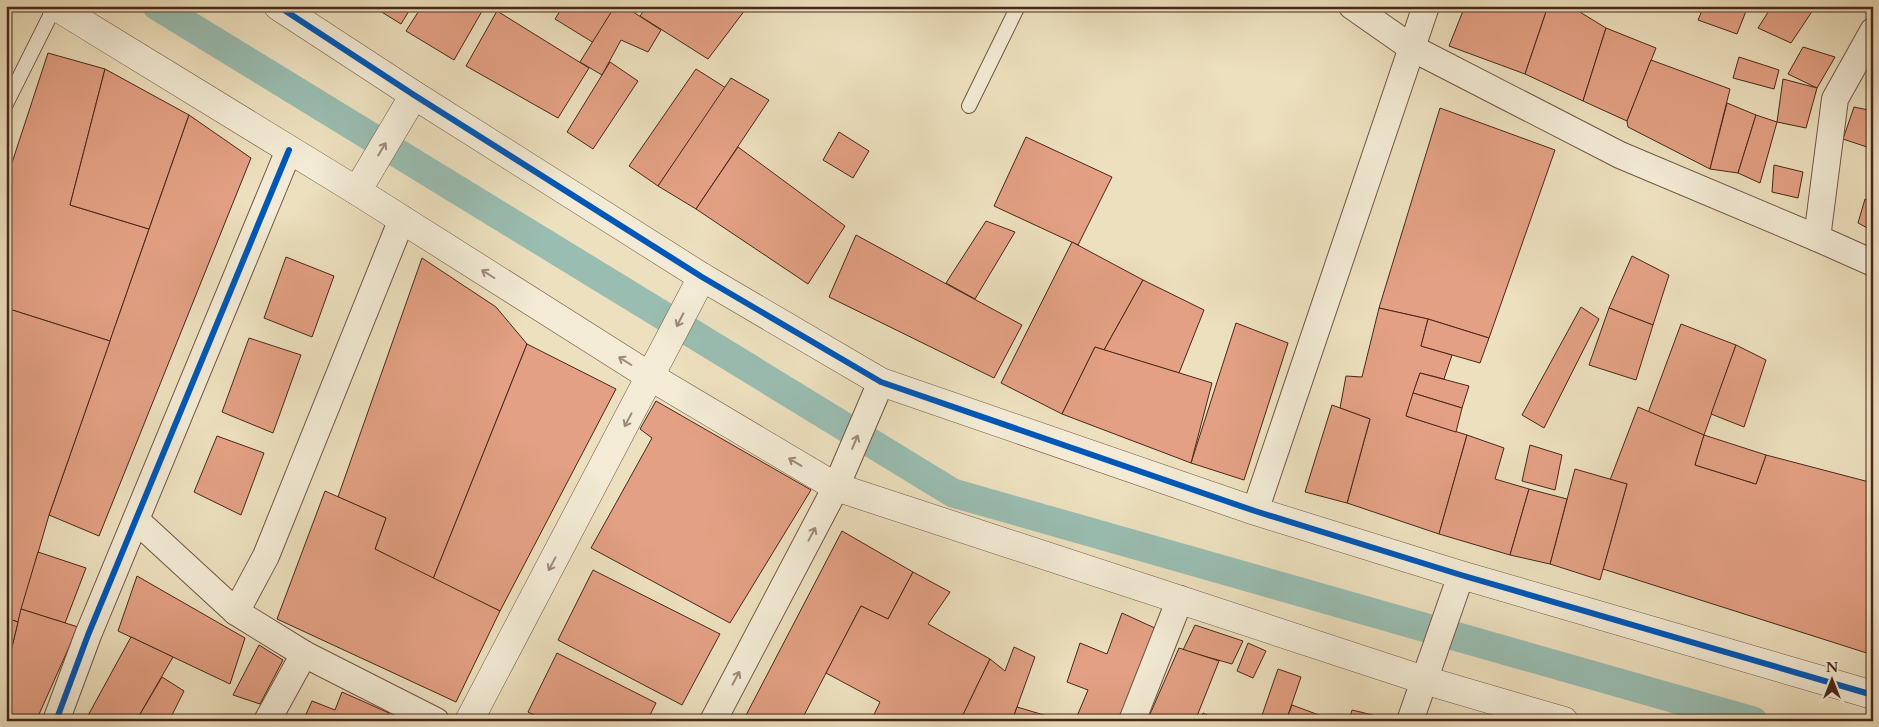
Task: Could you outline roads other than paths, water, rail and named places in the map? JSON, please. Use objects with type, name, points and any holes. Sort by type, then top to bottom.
[{"type":"street","points":[[55,6],[402,219],[650,377],[836,487],[1424,680],[1564,721]]},
{"type":"street","points":[[278,6],[414,95],[702,277],[881,382],[1255,511],[1461,575],[1873,695]]},
{"type":"street","points":[[1352,6],[1412,48],[1620,155],[1873,263]]},
{"type":"street","points":[[1255,511],[1426,6]]},
{"type":"street","points":[[1817,238],[1835,99],[1873,31]]},
{"type":"street","points":[[357,191],[414,95]]},
{"type":"street","points":[[56,721],[88,635],[289,150]]},
{"type":"street","points":[[236,612],[266,556],[402,219]]},
{"type":"street","points":[[469,721],[702,277]]},
{"type":"street","points":[[713,721],[836,487],[881,382]]},
{"type":"street","points":[[136,520],[236,612],[304,654],[436,721]]},
{"type":"street","points":[[1410,721],[1461,575]]},
{"type":"street","points":[[1132,721],[1180,599]]},
{"type":"street","points":[[267,721],[304,654]]},
{"type":"lane","points":[[6,104],[55,6]]},
{"type":"lane","points":[[969,106],[1018,6]]},
{"type":"waterway","points":[[157,6],[953,493],[1753,721]]}]
